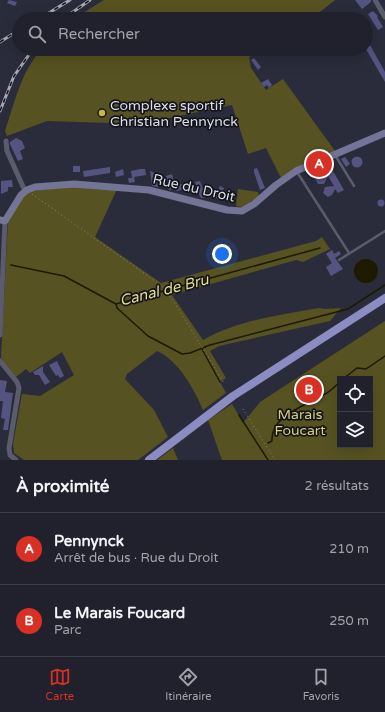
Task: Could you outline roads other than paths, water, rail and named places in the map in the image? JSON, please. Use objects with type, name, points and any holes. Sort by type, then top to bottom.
[{"type":"main road","points":[[149,460],[233,396],[385,298]]},
{"type":"street","points":[[375,0],[385,17]]},
{"type":"street","name":"Rue du Droit","points":[[26,191],[35,187],[74,184],[106,186],[159,192],[227,210],[237,211],[254,204],[276,185],[296,172],[385,133]]},
{"type":"street","points":[[0,336],[2,221],[26,191],[7,151],[6,141]]},
{"type":"street","points":[[0,361],[17,382],[19,388],[9,448],[10,455],[16,460]]},
{"type":"lane","points":[[334,155],[354,186]]},
{"type":"lane","points":[[296,172],[350,253]]},
{"type":"lane","points":[[339,260],[385,231]]},
{"type":"waterway","name":"Canal de Bru","points":[[11,265],[64,276],[116,304],[320,248]]},
{"type":"waterway","points":[[116,304],[117,308],[148,336],[182,354],[190,353],[210,345],[348,309],[385,285]]},
{"type":"waterway","points":[[202,349],[220,382]]},
{"type":"waterway","points":[[347,376],[357,368],[366,369],[385,356]]},
{"type":"waterway","points":[[268,443],[272,441],[273,432],[277,424],[283,418],[291,412],[327,393],[337,385]]},
{"type":"waterway","points":[[239,415],[268,460]]},
{"type":"railway","points":[[50,12],[70,0]]},
{"type":"railway","points":[[73,12],[90,0]]},
{"type":"railway","points":[[0,42],[12,34]]},
{"type":"railway","points":[[0,111],[14,76],[28,56]]},
{"type":"place","name":"Complexe sportif Christian Pennynck","points":[[102,113]]},
{"type":"place","name":"Pennynck","points":[[319,164]]},
{"type":"place","name":"Le Marais Foucard","points":[[309,390]]},
{"type":"park label","name":"Marais Foucart","points":[[300,422]]}]
